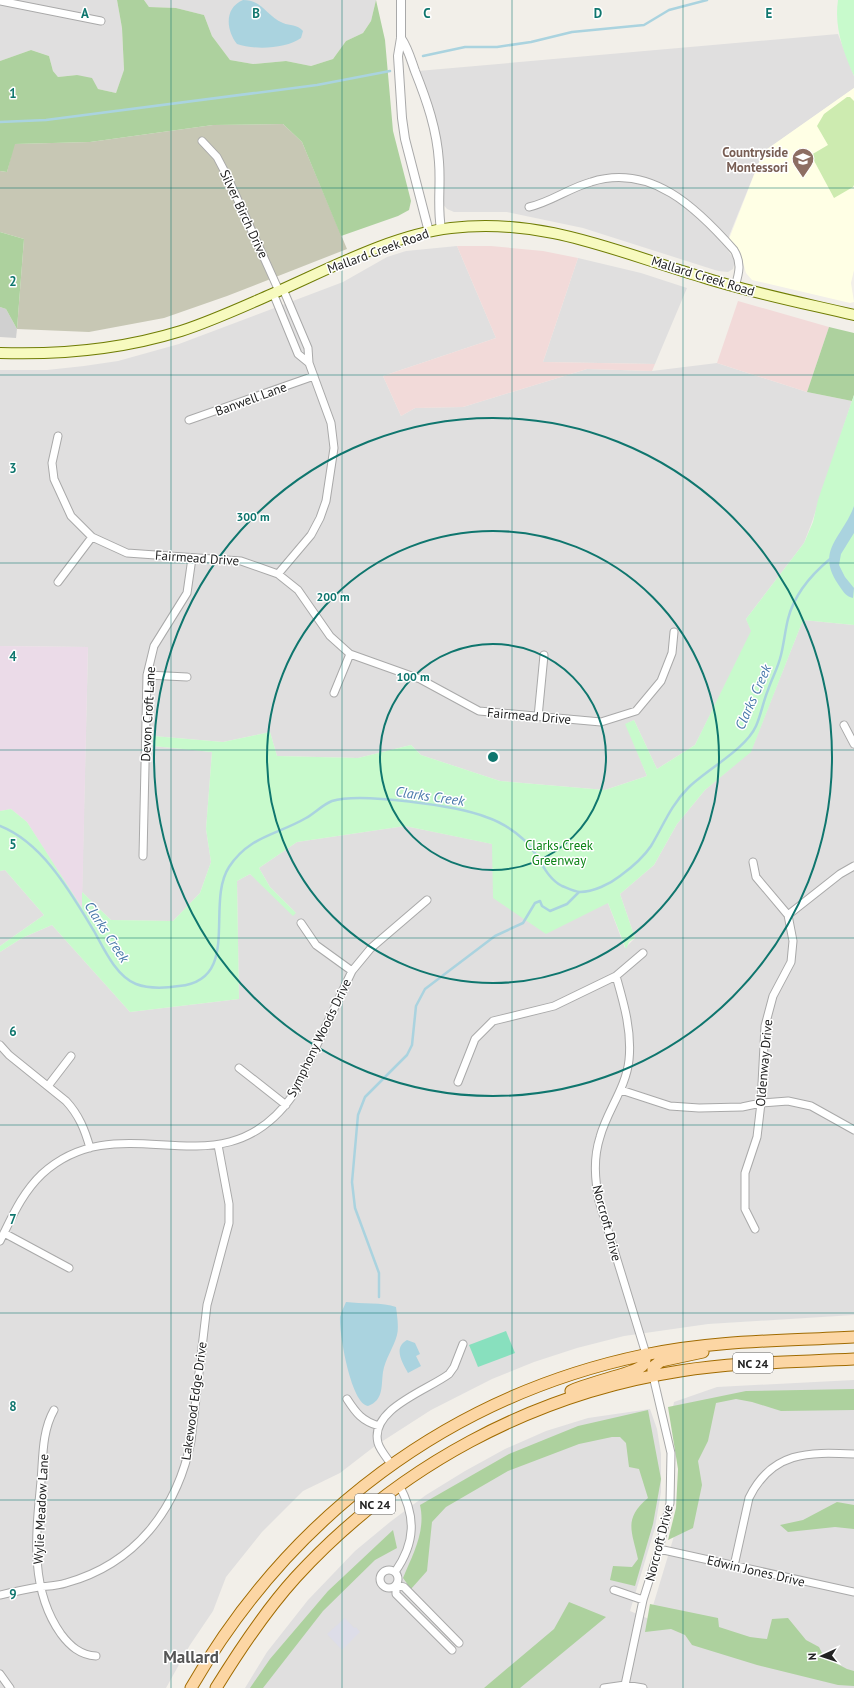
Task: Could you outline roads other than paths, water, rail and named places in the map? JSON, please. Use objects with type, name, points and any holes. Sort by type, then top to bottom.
[{"type":"main road","name":"Mallard Creek Road","points":[[0,353],[83,350],[135,342],[197,325],[360,255],[429,232],[467,226],[509,226],[561,233],[735,287],[854,315]]},
{"type":"main road","name":"NC 24","points":[[191,1688],[224,1635],[255,1593],[283,1560],[338,1506],[391,1464],[450,1427],[525,1391],[595,1367],[646,1354],[734,1344],[854,1337]]},
{"type":"main road","points":[[653,1376],[653,1367],[661,1361],[734,1344]]},
{"type":"main road","points":[[541,1408],[575,1389],[639,1369],[644,1364],[646,1354]]},
{"type":"main road","name":"NC 24","points":[[216,1688],[237,1653],[295,1578],[351,1523],[399,1485],[458,1448],[509,1422],[541,1408],[591,1391],[653,1376],[681,1371],[754,1363],[854,1359]]},
{"type":"street","points":[[401,0],[401,38],[398,50],[398,75],[403,128],[429,232]]},
{"type":"street","points":[[0,1],[101,21]]},
{"type":"street","points":[[401,38],[407,48],[425,96],[436,134],[439,164],[438,208],[441,229]]},
{"type":"street","name":"Silver Birch Drive","points":[[202,141],[216,157],[227,176],[278,291],[308,348],[309,363],[332,423],[334,448],[332,467],[320,518],[311,535],[278,574]]},
{"type":"street","points":[[529,207],[546,203],[557,195],[583,184],[607,178],[636,178],[654,184],[667,190],[691,207],[734,250],[740,265],[735,287]]},
{"type":"street","name":"Silver Birch Drive","points":[[278,291],[298,354],[309,363]]},
{"type":"street","name":"Banwell Lane","points":[[189,420],[314,376]]},
{"type":"street","name":"Fairmead Drive","points":[[58,436],[52,463],[54,479],[71,516],[92,537],[127,553],[241,561],[278,574],[298,590],[330,636],[350,654],[420,679],[479,711],[601,722],[636,711],[661,681],[672,653],[674,632]]},
{"type":"street","points":[[58,582],[92,537]]},
{"type":"street","name":"Devon Croft Lane","points":[[143,856],[147,675],[154,646],[187,593],[192,558]]},
{"type":"street","points":[[334,693],[350,654]]},
{"type":"street","points":[[538,717],[544,655]]},
{"type":"street","points":[[147,675],[187,677]]},
{"type":"street","points":[[844,724],[854,744]]},
{"type":"street","name":"Oldenway Drive","points":[[753,862],[756,877],[788,915],[793,941],[792,962],[773,996],[765,1026],[761,1103],[757,1137],[745,1173],[745,1208],[755,1229]]},
{"type":"street","points":[[788,915],[840,874],[854,866]]},
{"type":"street","name":"Symphony Woods Drive","points":[[0,1241],[21,1200],[42,1174],[69,1156],[90,1148],[118,1143],[191,1147],[218,1145],[246,1137],[260,1129],[286,1105],[300,1081],[352,971],[371,948],[428,900]]},
{"type":"street","points":[[301,923],[316,945],[325,953],[352,971]]},
{"type":"street","points":[[458,1082],[475,1039],[493,1022],[554,1006],[616,976],[643,953]]},
{"type":"street","name":"Norcroft Drive","points":[[616,976],[629,1026],[629,1061],[621,1090],[600,1137],[595,1178],[601,1208],[646,1354]]},
{"type":"street","points":[[0,1045],[73,1109],[80,1120],[90,1148]]},
{"type":"street","points":[[48,1086],[71,1056]]},
{"type":"street","points":[[239,1068],[286,1105]]},
{"type":"street","points":[[621,1090],[670,1106],[742,1107],[761,1103],[788,1101],[811,1106],[854,1130]]},
{"type":"street","name":"Lakewood Edge Drive","points":[[0,1595],[65,1583],[83,1578],[104,1568],[137,1544],[160,1518],[182,1478],[191,1441],[207,1305],[229,1223],[229,1204],[218,1145]]},
{"type":"street","points":[[4,1233],[69,1268]]},
{"type":"street","points":[[391,1464],[378,1445],[378,1426],[382,1419],[391,1410],[449,1374],[454,1368],[460,1352],[460,1344]]},
{"type":"street","name":"Norcroft Drive","points":[[625,1685],[643,1600],[659,1549],[670,1503],[672,1467],[668,1436],[653,1376]]},
{"type":"street","points":[[347,1403],[365,1421],[378,1426]]},
{"type":"street","name":"Wylie Meadow Lane","points":[[54,1410],[48,1423],[45,1437],[40,1489],[36,1546],[36,1561],[40,1587],[47,1609],[66,1640],[79,1652],[96,1656]]},
{"type":"street","points":[[734,1566],[749,1498],[754,1488],[769,1471],[784,1460],[808,1453],[854,1454]]},
{"type":"street","points":[[399,1485],[408,1502],[411,1527],[406,1552],[396,1572],[398,1580],[396,1585],[396,1594],[452,1650]]},
{"type":"street","name":"Edwin Jones Drive","points":[[659,1549],[854,1592]]},
{"type":"street","points":[[396,1572],[387,1570],[382,1573],[380,1579],[384,1587],[390,1588],[396,1585],[404,1587],[459,1643]]},
{"type":"street","points":[[614,1590],[643,1600]]},
{"type":"street","points":[[0,1674],[10,1688]]},
{"type":"street","points":[[604,1688],[625,1685],[642,1688]]},
{"type":"water","points":[[243,0],[260,5],[277,20],[301,29],[303,31],[301,38],[295,42],[279,46],[261,48],[237,44],[233,38],[229,26],[229,20],[232,8]]},
{"type":"water","points":[[854,506],[854,533],[841,554],[839,565],[845,577],[854,588],[853,598],[846,595],[838,584],[829,562],[833,544]]},
{"type":"water","points":[[346,1302],[391,1305],[396,1307],[398,1332],[384,1367],[381,1392],[377,1400],[368,1406],[362,1402],[356,1394],[347,1367],[340,1325],[340,1317]]},
{"type":"water","points":[[407,1340],[415,1343],[420,1354],[416,1356],[421,1366],[408,1373],[400,1355],[400,1347]]},
{"type":"waterway","points":[[423,56],[465,47],[497,47],[531,42],[572,32],[644,25],[669,10],[707,0]]},
{"type":"waterway","points":[[0,122],[46,120],[317,85],[390,71]]},
{"type":"waterway","name":"Clarks Creek","points":[[0,826],[30,844],[43,857],[76,901],[111,961],[122,975],[141,986],[163,988],[179,986],[198,981],[210,970],[216,955],[219,938],[220,900],[223,882],[229,867],[245,849],[255,842],[295,824],[332,801],[364,798],[386,799],[432,805],[486,817],[505,826],[523,839],[533,850],[550,876],[562,886],[578,892],[596,889],[616,879],[641,859],[651,846],[672,809],[688,788],[735,751],[751,735],[758,722],[766,695],[778,664],[791,610],[799,593],[810,578],[830,559]]},
{"type":"waterway","points":[[379,1297],[379,1273],[355,1208],[352,1182],[358,1115],[365,1097],[407,1055],[412,1045],[416,1006],[425,989],[495,936],[523,923],[535,903],[540,901],[542,906],[550,911],[567,904],[579,892]]},
{"type":"place","name":"Countryside Montessori","points":[[803,178]]},
{"type":"district","name":"Mallard","points":[[191,1657]]},
{"type":"park label","name":"Clarks Creek Greenway","points":[[559,852]]}]
